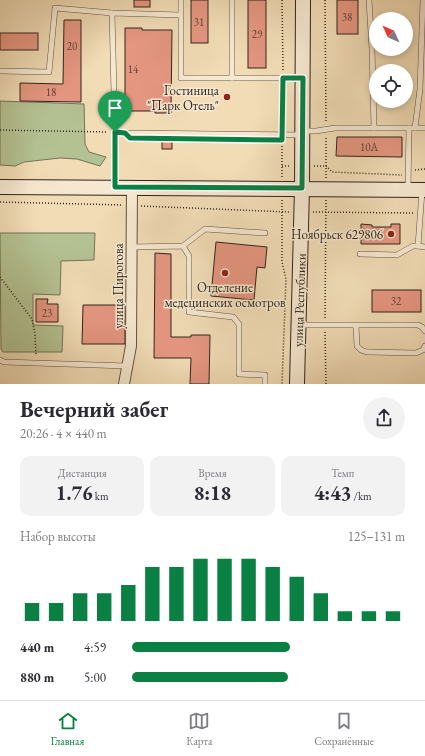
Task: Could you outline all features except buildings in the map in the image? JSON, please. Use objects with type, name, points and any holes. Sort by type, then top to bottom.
[{"type":"main road","name":"улица Республики","points":[[296,384],[302,188],[303,0]]},
{"type":"main road","points":[[0,187],[418,190]]},
{"type":"street","name":"улица Пирогова","points":[[124,384],[130,346],[132,187]]},
{"type":"lane","points":[[181,0],[181,78],[303,78]]},
{"type":"lane","points":[[232,0],[232,78]]},
{"type":"lane","points":[[369,0],[374,128]]},
{"type":"lane","points":[[415,128],[420,89],[423,0]]},
{"type":"lane","points":[[0,71],[49,72],[55,8],[86,12],[180,15]]},
{"type":"lane","points":[[112,13],[115,187]]},
{"type":"lane","points":[[131,133],[282,135],[335,128],[425,128]]},
{"type":"lane","points":[[409,128],[409,172],[418,190],[420,213],[418,246]]},
{"type":"lane","points":[[131,247],[183,246],[205,229],[265,233]]},
{"type":"lane","points":[[183,246],[189,256],[189,312],[233,317],[239,324],[239,374],[265,375],[265,384]]},
{"type":"lane","points":[[360,254],[397,254],[408,248],[418,246],[425,247]]},
{"type":"lane","points":[[298,325],[418,325],[425,331]]},
{"type":"lane","points":[[356,326],[357,346],[361,350],[367,352],[416,353],[423,350],[425,346]]},
{"type":"lane","points":[[0,360],[4,362],[36,364],[127,366]]},
{"type":"path","points":[[282,0],[282,166]]},
{"type":"path","points":[[324,0],[326,166],[332,172],[400,175],[416,169],[425,169]]},
{"type":"path","points":[[0,130],[115,132]]},
{"type":"path","points":[[282,211],[282,262],[286,279],[282,384]]},
{"type":"path","points":[[326,384],[325,212],[420,213]]},
{"type":"path","points":[[0,277],[32,319],[35,334],[36,364]]},
{"type":"green space","points":[[0,101],[84,104],[85,144],[89,152],[106,157],[100,166],[77,159],[60,158],[24,162],[15,166],[0,165]]},
{"type":"green space","points":[[0,233],[95,233],[94,260],[61,261],[60,295],[33,294],[33,325],[63,326],[62,352],[3,352],[1,349]]},
{"type":"place","name":"Гостиница \"Парк Отель\"","points":[[227,97]]},
{"type":"place","name":"Ноябрьск 629806","points":[[391,234]]},
{"type":"place","name":"Отделение медецинских осмотров","points":[[225,273]]},
{"type":"route","points":[[283,78],[303,78],[302,188],[115,187],[115,132],[125,133],[130,138],[282,140],[283,78]]}]
